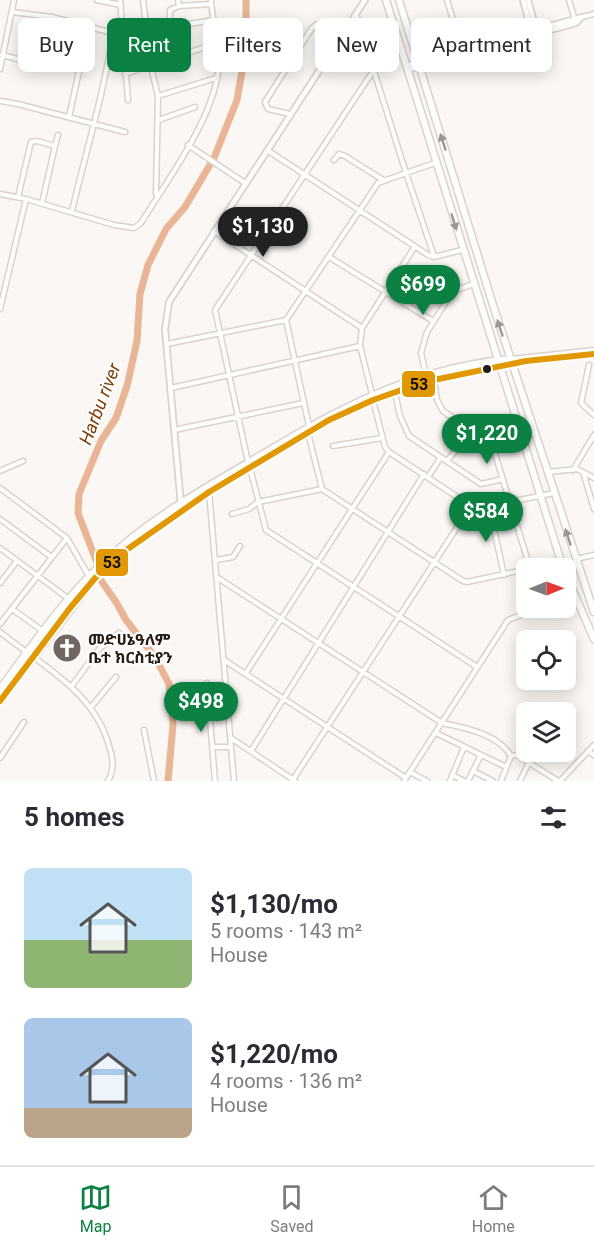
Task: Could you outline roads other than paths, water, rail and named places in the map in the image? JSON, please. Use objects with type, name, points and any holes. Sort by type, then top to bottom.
[{"type":"main road","points":[[386,0],[560,558]]},
{"type":"main road","points":[[399,0],[411,38]]},
{"type":"main road","points":[[421,72],[575,558]]},
{"type":"main road","points":[[490,362],[494,348]]},
{"type":"main road","points":[[0,701],[100,567],[137,533],[181,502],[249,465],[308,429],[372,397],[426,375],[499,360],[511,361]]},
{"type":"main road","points":[[372,397],[434,380],[501,368],[511,361]]},
{"type":"main road","points":[[489,370],[500,374],[506,382]]},
{"type":"main road","points":[[100,567],[249,465]]},
{"type":"main road","points":[[576,562],[594,612]]},
{"type":"main road","points":[[0,689],[69,599],[93,578]]},
{"type":"main road","points":[[576,598],[594,639]]},
{"type":"street","points":[[0,67],[14,0]]},
{"type":"street","points":[[97,0],[120,3],[121,18]]},
{"type":"street","points":[[143,0],[145,18]]},
{"type":"street","points":[[178,0],[179,6]]},
{"type":"street","points":[[353,18],[365,0]]},
{"type":"street","points":[[447,0],[453,18]]},
{"type":"street","points":[[523,0],[529,18]]},
{"type":"street","points":[[528,0],[531,18]]},
{"type":"street","points":[[570,0],[575,20]]},
{"type":"street","points":[[170,18],[170,10],[179,6],[211,2],[214,18]]},
{"type":"street","points":[[12,12],[107,32]]},
{"type":"street","points":[[356,14],[357,18]]},
{"type":"street","points":[[552,26],[594,14]]},
{"type":"street","points":[[2,55],[29,62],[39,16]]},
{"type":"street","points":[[552,25],[575,20]]},
{"type":"street","points":[[290,114],[268,109],[265,102],[315,26]]},
{"type":"street","points":[[406,68],[411,66]]},
{"type":"street","points":[[72,211],[107,70]]},
{"type":"street","points":[[69,117],[79,72]]},
{"type":"street","points":[[128,100],[125,74],[132,72]]},
{"type":"street","points":[[152,72],[158,96],[156,198]]},
{"type":"street","points":[[0,194],[72,211],[102,222],[134,228],[141,223],[188,145],[214,92],[217,72]]},
{"type":"street","points":[[183,510],[165,320],[169,302],[318,72]]},
{"type":"street","points":[[372,72],[214,310],[266,530],[477,667]]},
{"type":"street","points":[[374,72],[434,257]]},
{"type":"street","points":[[158,96],[216,78]]},
{"type":"street","points":[[0,101],[125,132]]},
{"type":"street","points":[[158,120],[195,107]]},
{"type":"street","points":[[42,203],[58,135]]},
{"type":"street","points":[[18,197],[31,142],[37,141],[55,146]]},
{"type":"street","points":[[188,145],[245,183]]},
{"type":"street","points":[[267,150],[414,248],[434,257],[462,250]]},
{"type":"street","points":[[334,160],[339,154],[345,156],[383,180]]},
{"type":"street","points":[[167,344],[286,320],[359,210],[383,180],[435,163]]},
{"type":"street","points":[[0,309],[26,199]]},
{"type":"street","points":[[214,231],[362,327]]},
{"type":"street","points":[[414,248],[362,327],[360,346],[382,438],[389,452],[471,506],[489,506],[554,494]]},
{"type":"street","points":[[329,257],[433,321]]},
{"type":"street","points":[[426,375],[421,353],[433,321],[456,289],[474,284]]},
{"type":"street","points":[[286,320],[322,489],[466,582],[516,572]]},
{"type":"street","points":[[171,388],[360,346]]},
{"type":"street","points":[[511,361],[594,352]]},
{"type":"street","points":[[589,365],[581,403],[594,415]]},
{"type":"street","points":[[434,380],[439,407],[492,444],[527,558]]},
{"type":"street","points":[[395,391],[407,434],[481,484],[503,479]]},
{"type":"street","points":[[174,430],[303,403]]},
{"type":"street","points":[[447,461],[472,431]]},
{"type":"street","points":[[573,470],[594,435]]},
{"type":"street","points":[[333,446],[382,438]]},
{"type":"street","points":[[246,673],[389,452]]},
{"type":"street","points":[[250,751],[426,475],[441,457]]},
{"type":"street","points":[[0,471],[23,461]]},
{"type":"street","points":[[547,472],[573,470],[582,472],[594,479],[587,487]]},
{"type":"street","points":[[582,472],[594,509]]},
{"type":"street","points":[[0,488],[67,538],[93,578]]},
{"type":"street","points":[[232,514],[249,509],[258,502],[322,489]]},
{"type":"street","points":[[209,492],[234,781]]},
{"type":"street","points":[[230,738],[293,780],[471,506]]},
{"type":"street","points":[[489,506],[504,575]]},
{"type":"street","points":[[0,519],[50,556]]},
{"type":"street","points":[[0,624],[50,556],[67,538]]},
{"type":"street","points":[[216,560],[233,557],[240,546]]},
{"type":"street","points":[[0,548],[69,599]]},
{"type":"street","points":[[576,559],[594,555]]},
{"type":"street","points":[[0,583],[17,561]]},
{"type":"street","points":[[218,578],[442,723],[478,732],[501,744],[511,756]]},
{"type":"street","points":[[12,609],[44,632]]},
{"type":"street","points":[[224,660],[405,780],[508,620],[516,617]]},
{"type":"street","points":[[0,632],[92,706],[106,736],[114,764],[108,781]]},
{"type":"street","points":[[71,687],[99,649],[119,633]]},
{"type":"street","points":[[92,706],[116,677]]},
{"type":"street","points":[[207,683],[215,781]]},
{"type":"street","points":[[0,758],[24,722]]},
{"type":"street","points":[[144,730],[154,781]]},
{"type":"street","points":[[436,733],[506,767]]},
{"type":"street","points":[[521,781],[529,762],[559,781],[594,745]]},
{"type":"street","points":[[213,747],[231,747]]},
{"type":"street","points":[[450,781],[464,747]]},
{"type":"street","points":[[588,751],[594,755]]},
{"type":"street","points":[[452,776],[466,781],[481,755]]},
{"type":"street","points":[[511,756],[516,755]]},
{"type":"street","points":[[501,781],[511,756]]},
{"type":"street","points":[[473,771],[483,779],[493,781]]},
{"type":"street","points":[[410,772],[428,781]]},
{"type":"waterway","name":"Harbu river","points":[[168,781],[173,725],[169,684],[155,657],[126,620],[100,579],[97,563],[78,513],[79,494],[101,441],[116,418],[127,386],[137,341],[140,294],[148,265],[166,229],[185,207],[214,158],[237,100],[246,48],[246,0]]},
{"type":"place","name":"መድሀኔዓለም ቤተ ክርስቲያን","points":[[67,648]]}]
